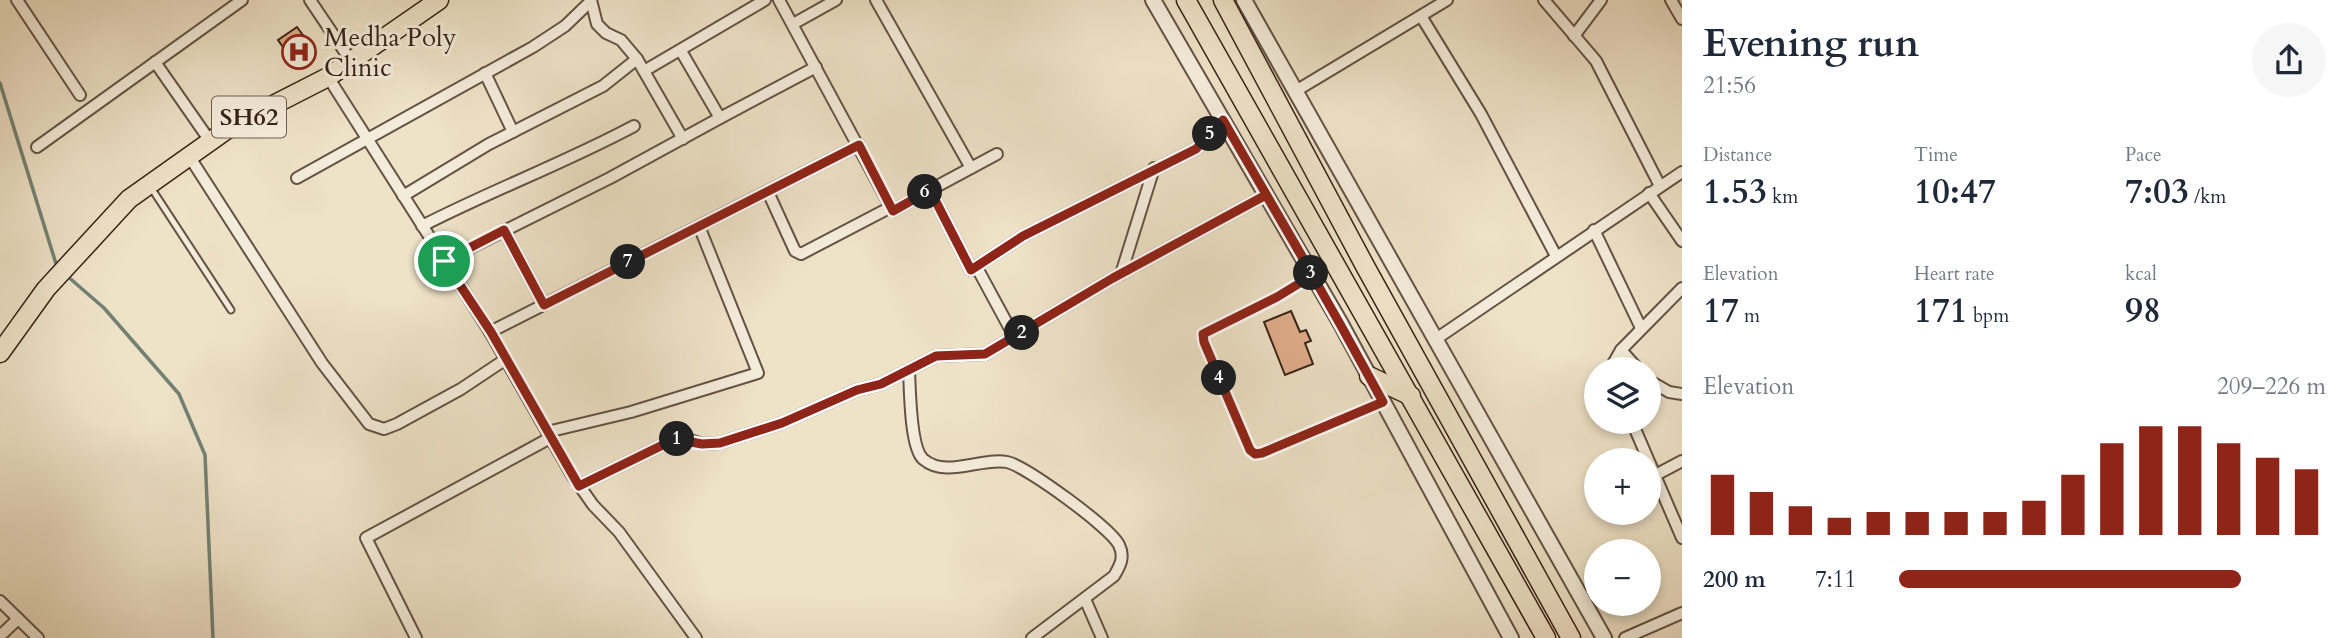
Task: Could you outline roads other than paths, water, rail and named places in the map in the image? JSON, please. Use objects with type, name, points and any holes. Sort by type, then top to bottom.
[{"type":"main road","name":"SH62","points":[[0,353],[46,289],[129,199],[232,126],[328,77],[439,0]]},
{"type":"main road","points":[[1186,0],[1546,638]]},
{"type":"main road","points":[[1223,0],[1365,266],[1571,638]]},
{"type":"main road","points":[[1369,376],[1411,396]]},
{"type":"street","points":[[16,0],[80,95]]},
{"type":"street","points":[[37,148],[242,0]]},
{"type":"street","points":[[310,0],[351,61]]},
{"type":"street","points":[[644,71],[765,0]]},
{"type":"street","points":[[779,0],[893,211],[997,154]]},
{"type":"street","points":[[793,24],[836,0]]},
{"type":"street","points":[[876,0],[971,168]]},
{"type":"street","points":[[1153,0],[1313,275],[1511,638]]},
{"type":"street","points":[[1244,0],[1604,638]]},
{"type":"street","points":[[1294,92],[1447,0]]},
{"type":"street","points":[[1544,0],[1596,61],[1660,186]]},
{"type":"street","points":[[1574,36],[1601,0]]},
{"type":"street","points":[[1671,0],[1682,19]]},
{"type":"street","points":[[593,1],[597,24],[606,33],[621,40],[637,59],[684,139]]},
{"type":"street","points":[[297,178],[560,30],[593,1]]},
{"type":"street","points":[[1421,16],[1487,124],[1556,256]]},
{"type":"street","points":[[681,51],[720,118]]},
{"type":"street","points":[[403,196],[513,132],[603,86],[637,59]]},
{"type":"street","points":[[155,62],[210,141]]},
{"type":"street","points":[[444,261],[684,139],[816,67]]},
{"type":"street","points":[[485,73],[513,132]]},
{"type":"street","points":[[328,77],[491,332],[579,486],[619,532],[696,638]]},
{"type":"street","points":[[930,190],[971,270],[1023,236],[1196,149],[1223,120]]},
{"type":"street","points":[[422,226],[485,193],[517,183],[634,126]]},
{"type":"street","points":[[491,332],[859,145]]},
{"type":"street","points":[[189,156],[322,363],[369,424],[383,429],[397,424],[461,389],[506,359]]},
{"type":"street","points":[[1121,274],[1154,168]]},
{"type":"street","points":[[1436,339],[1682,172]]},
{"type":"street","points":[[768,192],[795,251],[801,254],[891,207]]},
{"type":"street","points":[[1649,193],[1682,241]]},
{"type":"street","points":[[579,486],[675,439],[702,444],[720,443],[782,423],[857,390],[881,384],[941,354],[985,354],[1121,274],[1266,195]]},
{"type":"street","points":[[416,638],[366,538],[549,435],[758,373],[699,226]]},
{"type":"street","points":[[504,230],[544,305]]},
{"type":"street","points":[[1594,230],[1641,328]]},
{"type":"street","points":[[976,266],[1015,338]]},
{"type":"street","points":[[1617,357],[1641,328],[1682,288]]},
{"type":"street","points":[[1621,350],[1627,357]]},
{"type":"street","points":[[909,370],[916,447],[926,461],[941,467],[994,461],[1012,463],[1088,515],[1115,538],[1121,550],[1119,568],[1106,583],[1031,638]]},
{"type":"street","points":[[1661,387],[1682,394]]},
{"type":"street","points":[[1661,472],[1682,461]]},
{"type":"street","points":[[1661,495],[1682,538]]},
{"type":"street","points":[[1085,599],[1102,638]]},
{"type":"street","points":[[0,601],[38,638]]},
{"type":"street","points":[[1625,638],[1682,613]]},
{"type":"street","points":[[0,636],[18,619]]},
{"type":"lane","points":[[149,184],[231,310]]},
{"type":"lane","points":[[1313,275],[1277,297],[1203,334],[1250,450],[1255,454],[1262,453],[1383,402]]},
{"type":"waterway","points":[[0,83],[57,267]]},
{"type":"waterway","points":[[66,275],[104,308],[179,394],[205,455],[213,638]]},
{"type":"place","name":"Medha Poly Clinic","points":[[299,52]]}]
